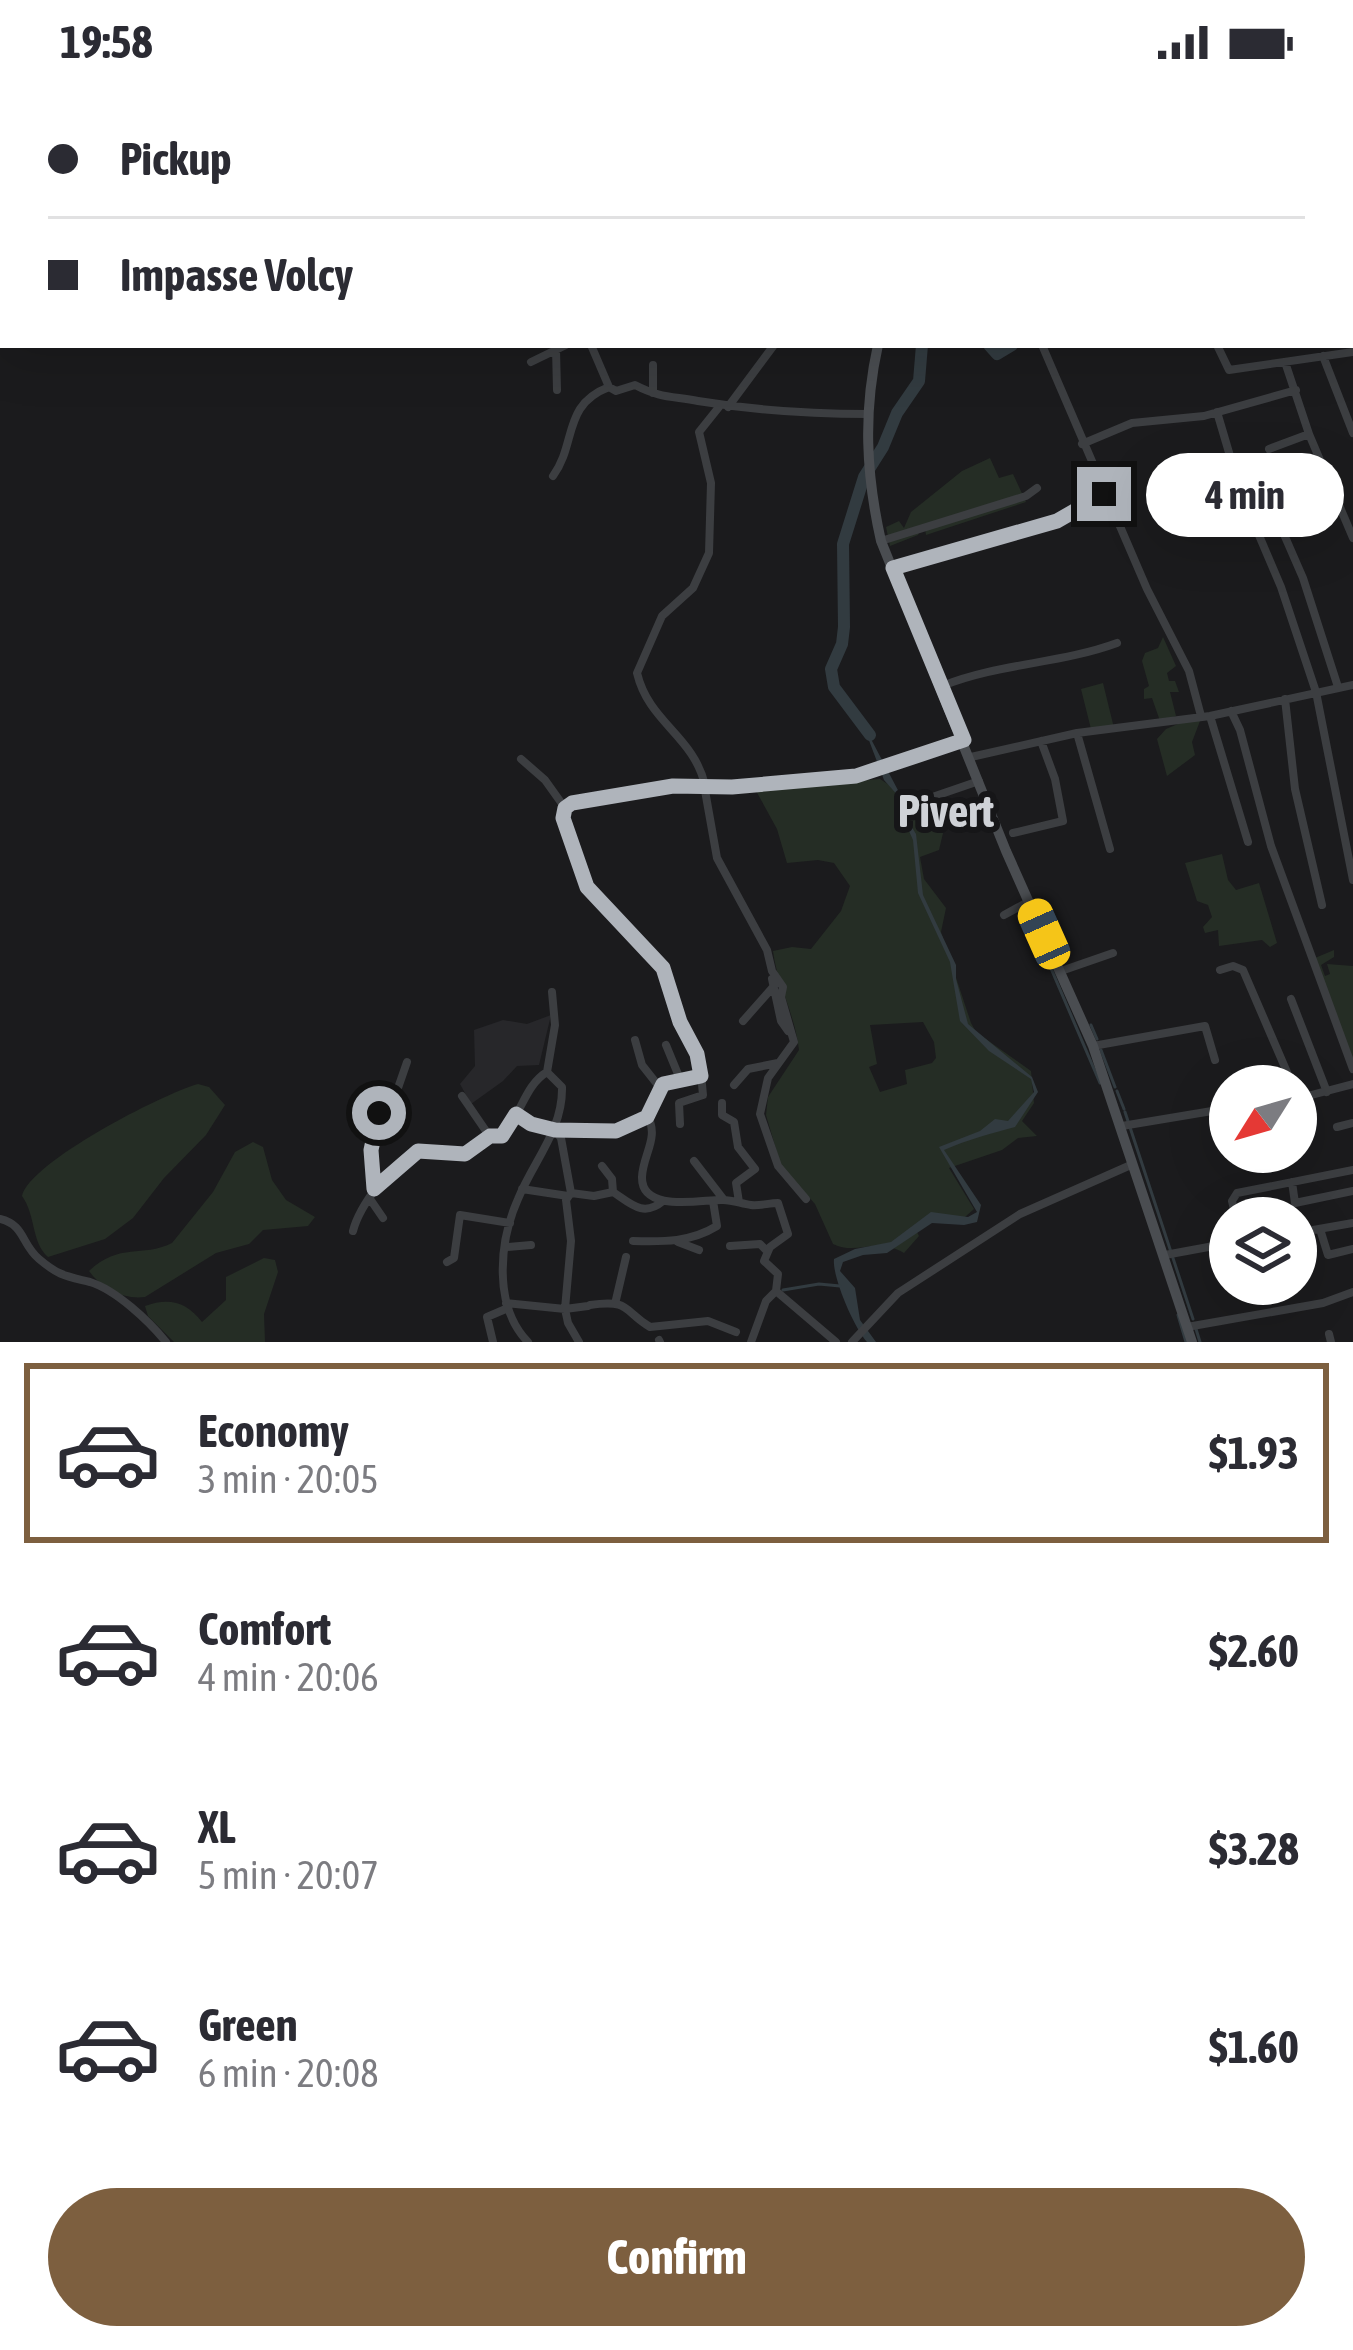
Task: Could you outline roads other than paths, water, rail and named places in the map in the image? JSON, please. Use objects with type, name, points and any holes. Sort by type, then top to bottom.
[{"type":"street","points":[[531,362],[559,348]]},
{"type":"street","points":[[557,390],[561,348]]},
{"type":"street","points":[[592,348],[609,387],[616,391],[635,386],[658,398],[723,407],[868,414]]},
{"type":"street","points":[[772,348],[699,432],[711,483],[709,553],[693,588],[662,616],[638,673],[663,725],[690,747],[704,785],[717,858],[767,950],[781,1021],[794,1042]]},
{"type":"street","points":[[878,348],[866,437],[881,541],[1127,1125],[1131,1165],[1170,1254],[1192,1342]]},
{"type":"street","points":[[1043,348],[1104,494],[1189,671],[1248,842]]},
{"type":"street","points":[[1218,348],[1228,370],[1353,352]]},
{"type":"street","points":[[1294,348],[1299,359]]},
{"type":"street","points":[[1323,356],[1353,433]]},
{"type":"street","points":[[1285,362],[1353,538]]},
{"type":"street","points":[[653,365],[653,393]]},
{"type":"street","points":[[553,476],[577,413],[587,398],[609,387]]},
{"type":"street","points":[[1082,444],[1132,423],[1217,412],[1296,390]]},
{"type":"street","points":[[1217,412],[1241,493],[1281,587],[1316,692],[1353,880]]},
{"type":"street","points":[[1269,449],[1309,434]]},
{"type":"street","points":[[1262,484],[1303,578],[1338,687]]},
{"type":"street","points":[[881,541],[1026,496],[1037,488]]},
{"type":"street","points":[[893,568],[1057,521],[1104,494]]},
{"type":"street","points":[[942,686],[994,668],[1117,644]]},
{"type":"street","points":[[971,757],[1077,733],[1146,727],[1353,685]]},
{"type":"street","points":[[1285,699],[1295,789],[1322,905]]},
{"type":"street","points":[[1231,711],[1271,846],[1353,1069]]},
{"type":"street","points":[[1077,733],[1110,849]]},
{"type":"street","points":[[680,1124],[679,1103],[703,1095],[697,1054],[680,1022],[663,968],[587,887],[563,818],[565,808],[635,790],[732,787],[870,772],[964,740]]},
{"type":"street","points":[[1013,833],[1063,821],[1041,741]]},
{"type":"street","points":[[521,759],[545,780],[565,808]]},
{"type":"street","points":[[912,804],[980,780]]},
{"type":"street","points":[[1004,914],[1029,901]]},
{"type":"street","points":[[1061,971],[1114,953]]},
{"type":"street","points":[[1220,970],[1233,966],[1243,970],[1284,1065]]},
{"type":"street","points":[[772,971],[783,987],[794,1042]]},
{"type":"street","points":[[742,1021],[774,984]]},
{"type":"street","points":[[353,1231],[372,1194],[418,1151],[465,1154],[490,1136],[502,1136],[527,1092],[548,1072],[555,1025],[552,992]]},
{"type":"street","points":[[1291,999],[1327,1092]]},
{"type":"street","points":[[1093,1046],[1205,1026],[1215,1060]]},
{"type":"street","points":[[635,1040],[648,1075],[661,1089]]},
{"type":"street","points":[[794,1042],[763,1093],[760,1114],[778,1166],[806,1199]]},
{"type":"street","points":[[665,1046],[680,1078]]},
{"type":"street","points":[[383,1219],[372,1194],[371,1150],[386,1097],[398,1088],[407,1062]]},
{"type":"street","points":[[734,1085],[748,1069],[779,1063]]},
{"type":"street","points":[[527,1342],[515,1329],[503,1288],[510,1223],[522,1189],[556,1129],[562,1087],[548,1072]]},
{"type":"street","points":[[516,1114],[531,1124],[556,1129],[616,1131],[647,1117],[661,1089],[680,1078],[701,1076]]},
{"type":"street","points":[[1317,1093],[1353,1084]]},
{"type":"street","points":[[462,1096],[490,1136]]},
{"type":"street","points":[[722,1102],[722,1115],[734,1122],[738,1147],[755,1169],[736,1183],[739,1202]]},
{"type":"street","points":[[1127,1125],[1209,1111]]},
{"type":"street","points":[[647,1117],[652,1142],[642,1181],[646,1191],[663,1201]]},
{"type":"street","points":[[1337,1127],[1353,1123]]},
{"type":"street","points":[[556,1129],[569,1194],[571,1241],[565,1310],[579,1342]]},
{"type":"street","points":[[678,1242],[717,1226],[719,1200],[694,1161]]},
{"type":"street","points":[[854,1339],[898,1293],[1024,1212],[1131,1165]]},
{"type":"street","points":[[602,1166],[612,1179],[613,1192]]},
{"type":"street","points":[[1233,1197],[1353,1170]]},
{"type":"street","points":[[1292,1182],[1295,1203],[1353,1191]]},
{"type":"street","points":[[493,1342],[487,1317],[507,1305],[565,1310],[615,1304],[633,1310],[650,1327],[708,1321],[752,1340],[766,1301],[776,1291],[778,1274],[764,1261],[767,1251],[788,1234],[780,1205],[773,1202],[756,1207],[719,1200],[663,1201],[638,1209],[613,1192],[594,1196],[522,1189]]},
{"type":"street","points":[[446,1262],[454,1258],[460,1215],[510,1223]]},
{"type":"street","points":[[0,1220],[18,1226],[39,1259],[68,1280],[92,1282],[166,1342]]},
{"type":"street","points":[[1317,1230],[1353,1223]]},
{"type":"street","points":[[1320,1229],[1328,1255],[1353,1250]]},
{"type":"street","points":[[633,1240],[678,1242],[698,1250]]},
{"type":"street","points":[[730,1246],[756,1244],[767,1251]]},
{"type":"street","points":[[507,1247],[531,1245]]},
{"type":"street","points":[[1170,1254],[1209,1248]]},
{"type":"street","points":[[615,1304],[626,1257]]},
{"type":"street","points":[[776,1291],[836,1342]]},
{"type":"street","points":[[1187,1327],[1323,1303],[1353,1292]]},
{"type":"waterway","points":[[870,735],[834,687],[831,669],[844,627],[843,544],[864,477],[919,381],[922,348]]},
{"type":"waterway","points":[[992,348],[997,354],[1007,348]]},
{"type":"waterway","points":[[1026,910],[1100,1083]]},
{"type":"waterway","points":[[1091,1025],[1097,1039]]},
{"type":"waterway","points":[[1101,1050],[1115,1087]]},
{"type":"waterway","points":[[1117,1091],[1124,1109]]},
{"type":"waterway","points":[[1125,1112],[1193,1319]]},
{"type":"waterway","points":[[783,1290],[840,1286]]},
{"type":"waterway","points":[[1178,1315],[1186,1342]]},
{"type":"waterway","points":[[1196,1329],[1200,1342]]},
{"type":"district","name":"Pivert","points":[[946,811]]}]
